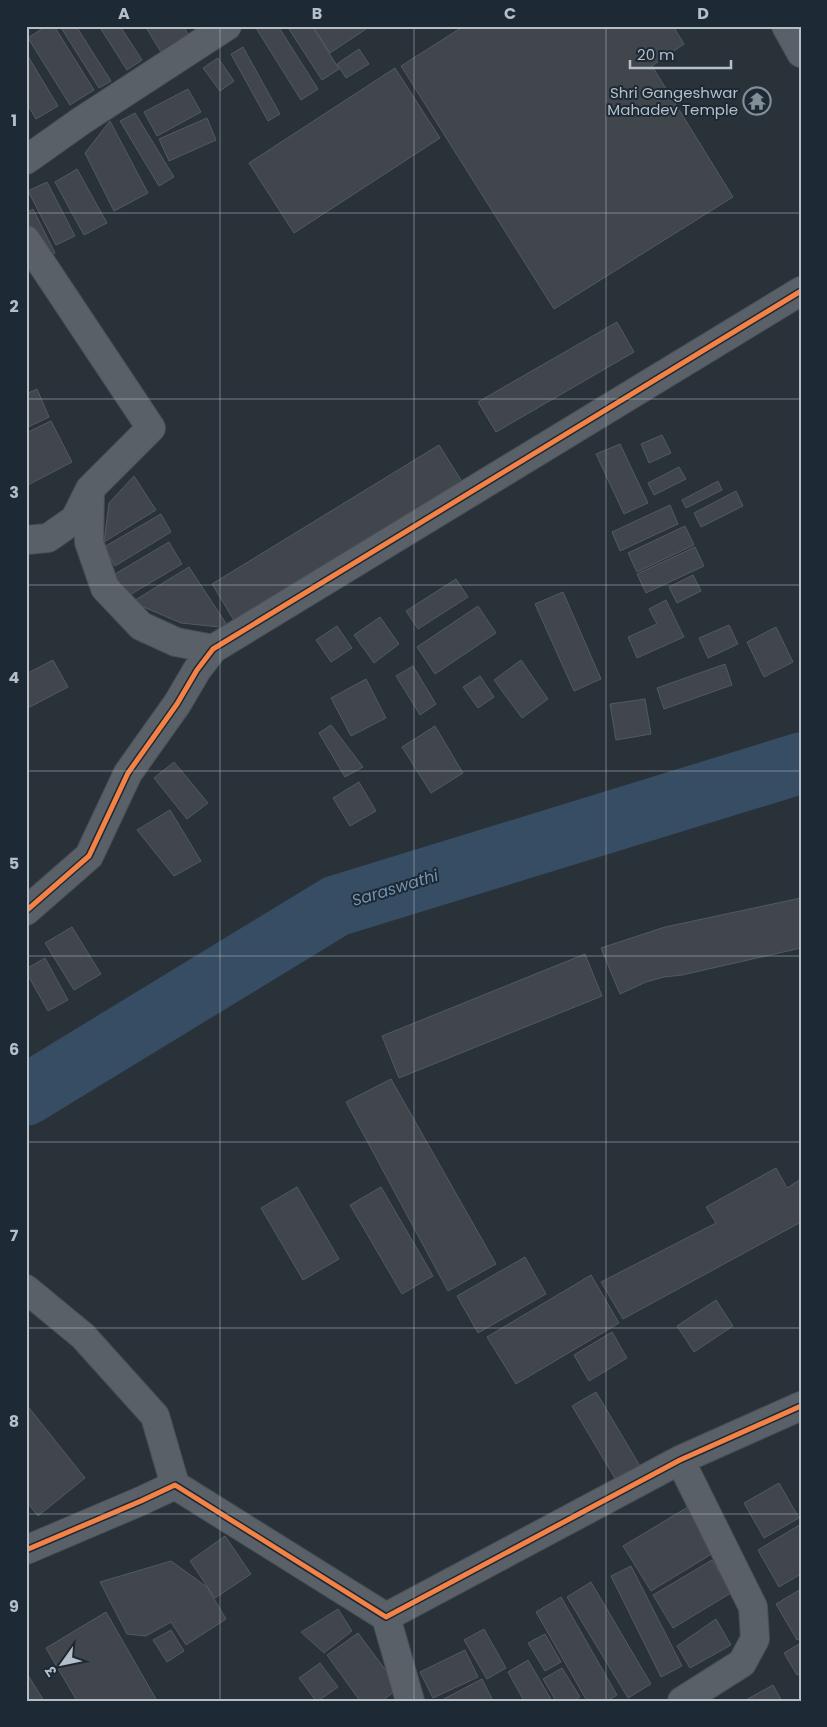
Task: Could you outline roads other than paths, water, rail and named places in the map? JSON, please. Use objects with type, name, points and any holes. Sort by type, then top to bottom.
[{"type":"street","points":[[26,160],[227,26]]},
{"type":"street","points":[[786,26],[801,53]]},
{"type":"street","points":[[26,240],[150,428],[90,490],[75,518],[48,538],[26,540]]},
{"type":"street","points":[[26,911],[89,856],[128,772],[177,704],[197,670],[213,649],[801,291]]},
{"type":"street","points":[[90,490],[89,542],[105,588],[141,626],[176,642],[213,649]]},
{"type":"street","points":[[26,1289],[83,1336],[155,1416],[175,1485],[386,1617],[410,1701]]},
{"type":"street","points":[[386,1617],[680,1460],[801,1406]]},
{"type":"street","points":[[680,1460],[753,1607],[756,1639],[742,1663],[682,1701]]},
{"type":"street","points":[[26,1550],[175,1485]]},
{"type":"waterway","name":"Saraswathi","points":[[26,1095],[336,906],[801,763]]},
{"type":"place","name":"Shri Gangeshwar Mahadev Temple","points":[[757,101]]}]
